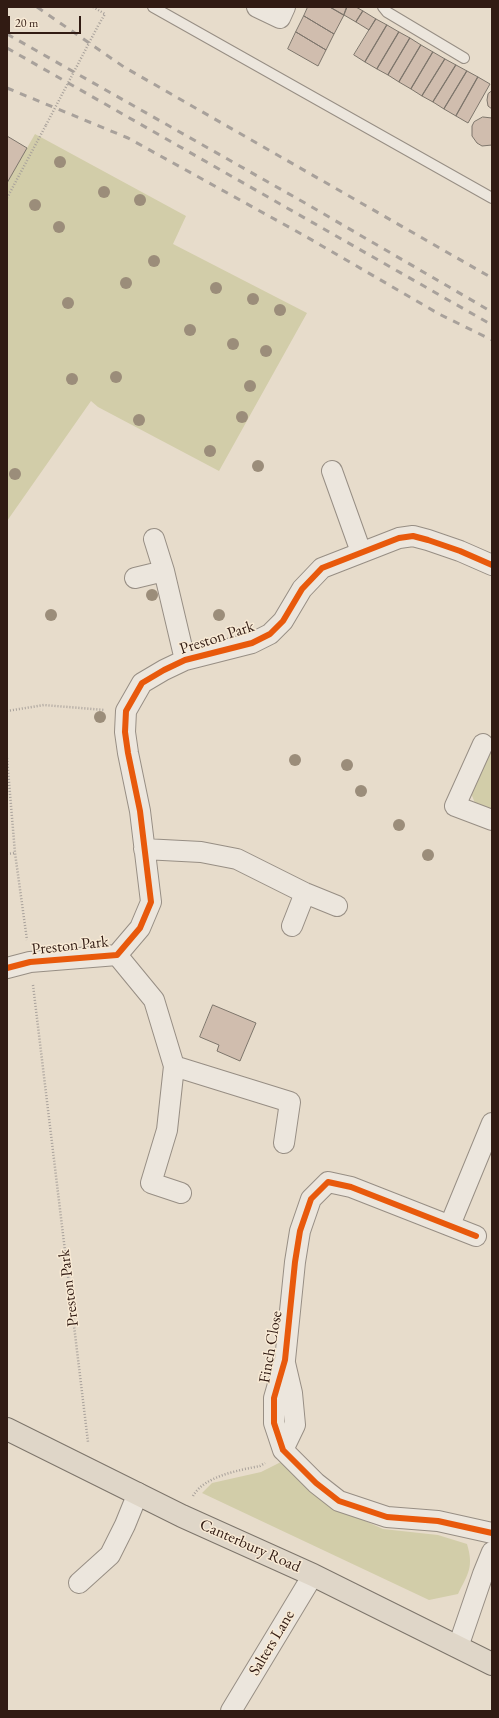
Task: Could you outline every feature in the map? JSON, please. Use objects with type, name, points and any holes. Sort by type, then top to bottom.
[{"type":"main road","name":"Canterbury Road","points":[[7,1429],[182,1516],[313,1575],[492,1664]]},
{"type":"street","points":[[257,7],[283,13]]},
{"type":"street","points":[[332,471],[361,552]]},
{"type":"street","name":"Preston Park","points":[[7,968],[30,962],[117,955],[140,928],[151,902],[140,811],[125,732],[126,711],[142,683],[164,670],[186,660],[252,643],[270,634],[282,621],[302,589],[322,568],[399,538],[414,536],[460,551],[492,565]]},
{"type":"street","name":"Preston Park","points":[[154,539],[164,571],[186,660]]},
{"type":"street","points":[[135,578],[164,571]]},
{"type":"street","points":[[483,744],[455,806],[492,820]]},
{"type":"street","points":[[144,849],[201,852],[237,859],[306,893],[337,906]]},
{"type":"street","points":[[292,926],[306,893]]},
{"type":"street","name":"Preston Park","points":[[117,955],[154,1000],[174,1066],[167,1130],[151,1183],[180,1193]]},
{"type":"street","points":[[174,1066],[290,1102],[284,1143]]},
{"type":"street","points":[[450,1225],[492,1123]]},
{"type":"street","name":"Finch Close","points":[[283,1450],[294,1425],[292,1393],[284,1360],[292,1297],[303,1272],[313,1236],[311,1199],[328,1182],[351,1187],[476,1236]]},
{"type":"street","points":[[283,1450],[316,1483],[339,1501],[387,1517],[438,1521],[492,1533]]},
{"type":"street","points":[[79,1584],[110,1555],[125,1525],[138,1493]]},
{"type":"street","points":[[458,1647],[492,1552]]},
{"type":"street","name":"Salters Lane","points":[[232,1711],[313,1575]]},
{"type":"lane","points":[[153,7],[492,198]]},
{"type":"lane","points":[[383,7],[387,12],[464,58]]},
{"type":"path","points":[[7,198],[105,14],[93,7]]},
{"type":"path","points":[[7,711],[44,705],[126,711]]},
{"type":"path","points":[[7,854],[15,853]]},
{"type":"path","points":[[182,1516],[195,1492],[210,1481],[228,1473],[260,1466],[283,1450]]},
{"type":"shaded area","points":[[35,134],[186,216],[173,244],[307,313],[219,471],[98,407],[91,401],[7,521],[7,183]]},
{"type":"shaded area","points":[[491,750],[492,812],[476,806],[471,793]]},
{"type":"shaded area","points":[[283,1461],[334,1507],[383,1529],[438,1535],[467,1544],[470,1565],[458,1594],[429,1600],[202,1493],[212,1483],[261,1472]]},
{"type":"building","points":[[308,7],[330,7],[344,15],[334,34],[304,16]]},
{"type":"building","points":[[330,7],[347,7],[344,15]]},
{"type":"building","points":[[347,7],[356,7],[363,11],[356,22],[344,15]]},
{"type":"building","points":[[363,11],[376,19],[369,30],[356,22]]},
{"type":"building","points":[[304,16],[334,34],[326,50],[296,32]]},
{"type":"building","points":[[376,19],[387,25],[365,62],[354,55]]},
{"type":"building","points":[[387,25],[399,32],[377,69],[365,62]]},
{"type":"building","points":[[296,32],[326,50],[318,66],[288,49]]},
{"type":"building","points":[[399,32],[410,38],[388,75],[377,69]]},
{"type":"building","points":[[410,38],[421,45],[399,82],[388,75]]},
{"type":"building","points":[[421,45],[433,52],[411,89],[399,82]]},
{"type":"building","points":[[433,52],[445,59],[422,96],[411,89]]},
{"type":"building","points":[[445,59],[456,65],[433,102],[422,96]]},
{"type":"building","points":[[456,65],[467,71],[444,109],[433,102]]},
{"type":"building","points":[[467,71],[478,77],[456,116],[444,109]]},
{"type":"building","points":[[478,77],[490,84],[468,123],[456,116]]},
{"type":"building","points":[[492,91],[492,109],[488,106],[487,100],[488,94]]},
{"type":"building","points":[[483,117],[492,118],[492,145],[482,146],[477,143],[472,136],[472,126],[474,122]]},
{"type":"building","points":[[7,136],[27,148],[7,183]]},
{"type":"building","points":[[213,1005],[256,1023],[240,1061],[217,1051],[219,1045],[200,1037]]},
{"type":"railway","points":[[37,7],[124,67],[492,278]]},
{"type":"railway","points":[[7,34],[305,203],[492,312]]},
{"type":"railway","points":[[7,48],[492,325]]},
{"type":"railway","points":[[7,88],[128,138],[305,236],[439,314],[492,340]]},
{"type":"cycle path","points":[[7,968],[30,962],[117,955],[140,928],[151,902],[140,811],[125,732],[126,711],[142,683],[185,660],[252,643],[270,634],[283,621],[302,589],[322,568],[399,538],[413,536],[428,540],[460,551],[492,565]]},
{"type":"cycle path","points":[[476,1236],[351,1187],[328,1182],[311,1199],[300,1231],[295,1262],[285,1360],[274,1398],[274,1423],[283,1450],[316,1483],[339,1501],[387,1517],[438,1521],[492,1533]]}]
